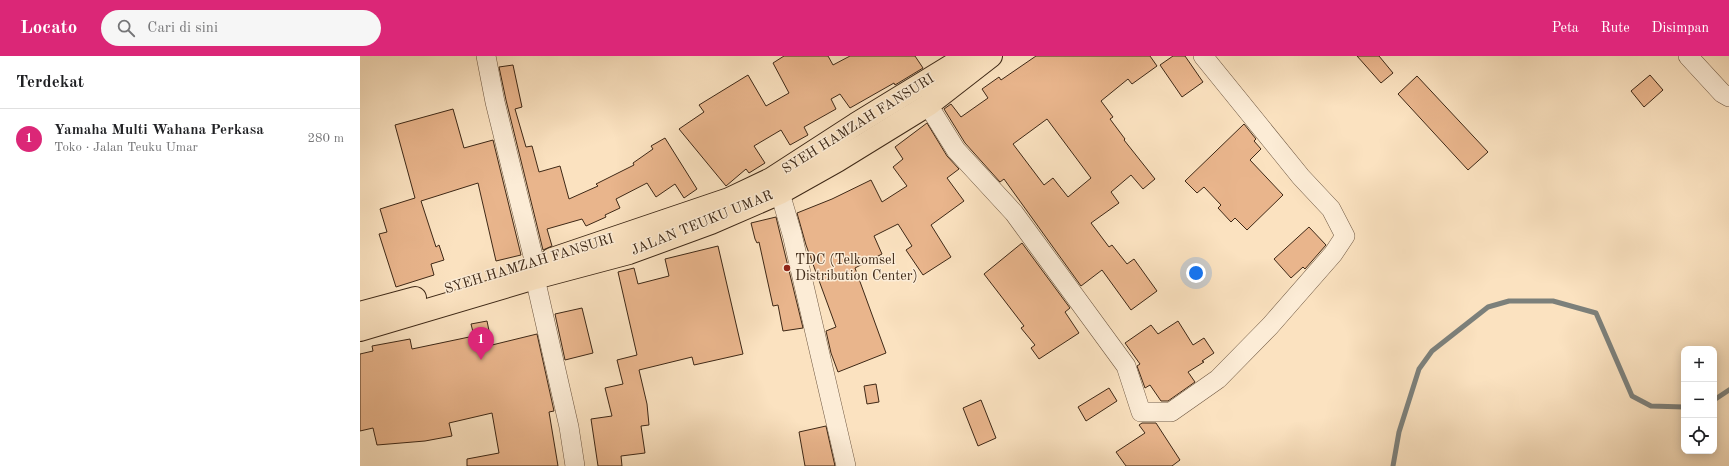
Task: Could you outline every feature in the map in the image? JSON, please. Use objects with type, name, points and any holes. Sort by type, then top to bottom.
[{"type":"highway","name":"SYEH HAMZAH FANSURI","points":[[360,313],[535,271],[622,236],[729,199],[771,179],[856,124],[967,56]]},
{"type":"highway","name":"JALAN TEUKU UMAR","points":[[360,330],[535,271],[629,253],[711,223],[780,193],[836,161],[928,105],[991,56]]},
{"type":"street","points":[[486,56],[495,102],[535,271],[569,427],[575,466]]},
{"type":"street","points":[[928,105],[956,150],[1014,213],[1126,366],[1141,412],[1171,412],[1218,378],[1270,326],[1333,254],[1345,236],[1331,209],[1301,177],[1203,56]]},
{"type":"street","points":[[1688,56],[1722,93],[1729,97]]},
{"type":"street","points":[[780,193],[794,241],[846,466]]},
{"type":"building","points":[[784,56],[828,56],[833,65],[850,56],[915,56],[923,68],[895,85],[894,83],[850,108],[840,94],[831,99],[836,109],[804,127],[808,135],[790,145],[781,130],[754,146],[765,163],[749,173],[746,169],[726,186],[679,129],[704,112],[699,105],[748,75],[766,106],[789,93],[773,63]]},
{"type":"building","points":[[1036,56],[1150,56],[1157,66],[1132,84],[1128,79],[1101,101],[1113,117],[1110,119],[1125,139],[1124,140],[1155,179],[1143,189],[1131,175],[1111,192],[1119,203],[1091,223],[1109,247],[1112,245],[1127,264],[1134,259],[1157,291],[1131,310],[1102,270],[1081,286],[1004,179],[1000,182],[965,143],[944,109],[951,104],[961,117],[988,98],[982,89],[999,77],[1001,80]],"holes":[[[1047,119],[1091,178],[1068,197],[1053,178],[1044,185],[1013,144]]]},
{"type":"building","points":[[1173,56],[1185,56],[1203,82],[1182,97],[1160,65]]},
{"type":"building","points":[[1357,56],[1379,56],[1393,73],[1381,83]]},
{"type":"building","points":[[513,65],[522,107],[515,109],[526,147],[532,146],[539,172],[560,166],[569,199],[598,186],[596,184],[634,165],[633,163],[653,149],[651,146],[665,138],[697,189],[684,198],[675,184],[656,197],[647,183],[616,199],[620,208],[605,215],[606,217],[586,226],[582,219],[547,229],[552,246],[543,250],[499,67]]},
{"type":"building","points":[[1650,75],[1663,90],[1644,107],[1631,91]]},
{"type":"building","points":[[1417,76],[1488,152],[1468,170],[1398,94]]},
{"type":"building","points":[[453,109],[464,148],[493,140],[521,255],[496,261],[478,183],[421,201],[436,247],[439,245],[444,260],[431,264],[434,275],[396,287],[379,234],[387,232],[380,209],[415,198],[395,125]]},
{"type":"building","points":[[927,123],[947,156],[959,169],[947,178],[964,201],[931,225],[951,257],[923,275],[906,250],[912,246],[898,224],[874,236],[882,254],[855,268],[886,353],[838,372],[831,353],[826,331],[836,327],[806,245],[797,213],[832,199],[871,180],[882,202],[907,186],[893,167],[903,159],[895,147]]},
{"type":"building","points":[[1244,124],[1256,139],[1254,141],[1261,149],[1250,160],[1283,195],[1247,230],[1235,218],[1231,222],[1218,208],[1221,205],[1204,187],[1197,193],[1185,181]]},
{"type":"building","points":[[776,217],[803,328],[783,331],[778,305],[773,306],[759,242],[757,243],[755,239],[751,223]]},
{"type":"building","points":[[1309,227],[1326,245],[1305,269],[1303,267],[1291,278],[1274,259]]},
{"type":"building","points":[[1022,243],[1070,308],[1065,312],[1079,333],[1039,359],[1031,348],[1035,345],[1021,328],[1024,326],[984,274]]},
{"type":"building","points":[[718,246],[743,354],[694,365],[692,357],[639,370],[647,404],[649,425],[641,426],[645,453],[621,456],[622,466],[598,466],[591,419],[612,416],[605,388],[623,384],[617,360],[637,355],[618,272],[634,268],[638,284],[669,276],[665,259]]},
{"type":"building","points":[[582,308],[593,353],[565,360],[555,314]]},
{"type":"building","points":[[487,321],[492,345],[537,334],[554,411],[549,412],[558,466],[467,466],[467,459],[499,453],[492,413],[449,423],[452,436],[425,441],[377,445],[373,428],[360,431],[360,354],[373,351],[372,346],[410,339],[412,349],[474,336],[471,324]]},
{"type":"building","points":[[1178,321],[1193,345],[1204,338],[1214,353],[1202,361],[1204,362],[1188,372],[1195,382],[1168,401],[1161,401],[1150,385],[1145,388],[1137,366],[1140,364],[1125,343],[1151,325],[1158,334]]},
{"type":"building","points":[[876,384],[879,402],[867,404],[864,386]]},
{"type":"building","points":[[1109,388],[1117,401],[1086,421],[1078,407]]},
{"type":"building","points":[[981,400],[996,438],[978,446],[963,408]]},
{"type":"building","points":[[1142,423],[1156,423],[1180,460],[1172,466],[1126,466],[1116,452],[1145,433],[1139,425]]},
{"type":"building","points":[[826,426],[835,466],[805,466],[799,432]]},
{"type":"waterway","points":[[1393,466],[1399,432],[1419,369],[1432,351],[1488,307],[1509,301],[1553,301],[1596,313],[1632,396],[1651,406],[1681,407]]},
{"type":"waterway","points":[[1717,398],[1729,390]]},
{"type":"place","name":"TDC (Telkomsel Distribution Center)","points":[[787,268]]},
{"type":"place","name":"Yamaha Multi Wahana Perkasa","points":[[481,360]]}]
